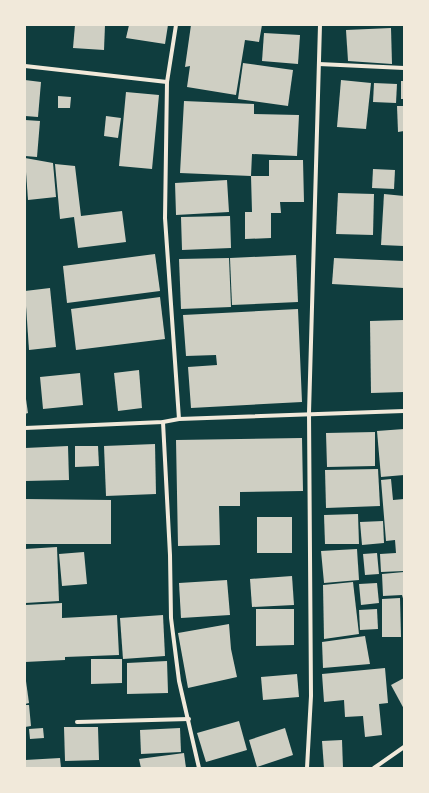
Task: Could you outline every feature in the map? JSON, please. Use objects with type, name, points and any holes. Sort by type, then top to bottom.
[{"type":"street","points":[[176,25],[167,82],[165,218],[179,419]]},
{"type":"street","points":[[307,768],[312,696],[309,413],[320,25]]},
{"type":"street","points":[[319,64],[404,68]]},
{"type":"street","points":[[25,66],[167,82]]},
{"type":"street","points":[[25,428],[163,422],[179,419],[309,413],[404,411]]},
{"type":"street","points":[[163,422],[170,554],[171,618],[179,681],[189,719],[199,768]]},
{"type":"street","points":[[77,722],[189,719]]},
{"type":"street","points":[[374,768],[404,747]]},
{"type":"building","points":[[75,25],[105,25],[104,50],[73,48]]},
{"type":"building","points":[[129,25],[168,25],[165,44],[126,38]]},
{"type":"building","points":[[191,25],[262,25],[259,42],[245,40],[236,95],[187,87],[190,66],[185,67]]},
{"type":"building","points":[[391,28],[392,64],[348,61],[346,30]]},
{"type":"building","points":[[264,33],[300,35],[298,64],[262,61]]},
{"type":"building","points":[[243,63],[293,70],[288,106],[238,99]]},
{"type":"building","points":[[25,80],[41,82],[38,117],[25,116]]},
{"type":"building","points":[[341,80],[371,83],[366,129],[337,127]]},
{"type":"building","points":[[401,81],[404,81],[404,99],[401,99]]},
{"type":"building","points":[[374,83],[397,84],[396,103],[373,102]]},
{"type":"building","points":[[126,92],[159,95],[152,169],[119,166]]},
{"type":"building","points":[[58,96],[71,97],[70,108],[58,108]]},
{"type":"building","points":[[184,101],[254,104],[254,114],[299,115],[297,156],[252,154],[251,176],[180,173]]},
{"type":"building","points":[[397,106],[404,106],[404,131],[398,132]]},
{"type":"building","points":[[106,116],[121,118],[118,138],[104,136]]},
{"type":"building","points":[[25,120],[40,121],[37,157],[25,156]]},
{"type":"building","points":[[25,158],[53,163],[56,197],[28,200]]},
{"type":"building","points":[[269,160],[303,160],[304,202],[280,202],[281,213],[271,213],[271,238],[245,239],[245,212],[252,212],[251,176],[269,176]]},
{"type":"building","points":[[55,164],[75,166],[81,216],[122,211],[126,242],[78,248],[74,217],[60,219]]},
{"type":"building","points":[[373,169],[395,170],[394,189],[372,188]]},
{"type":"building","points":[[227,180],[229,212],[176,215],[175,183]]},
{"type":"building","points":[[338,193],[374,194],[373,235],[336,234]]},
{"type":"building","points":[[384,194],[404,196],[404,246],[381,245]]},
{"type":"building","points":[[230,216],[231,248],[182,250],[181,217]]},
{"type":"building","points":[[155,254],[160,291],[67,303],[63,266]]},
{"type":"building","points":[[296,255],[298,302],[232,305],[230,258]]},
{"type":"building","points":[[229,258],[231,307],[181,309],[179,259]]},
{"type":"building","points":[[334,258],[404,261],[404,288],[332,284]]},
{"type":"building","points":[[50,288],[56,347],[29,350],[25,291]]},
{"type":"building","points":[[160,297],[165,339],[76,350],[71,309]]},
{"type":"building","points":[[298,309],[302,402],[191,408],[188,367],[217,365],[216,355],[186,356],[183,315]]},
{"type":"building","points":[[404,320],[404,392],[371,393],[370,321]]},
{"type":"building","points":[[139,370],[142,408],[118,411],[114,373]]},
{"type":"building","points":[[80,373],[83,405],[43,409],[40,377]]},
{"type":"building","points":[[25,392],[28,413],[25,414]]},
{"type":"building","points":[[404,429],[404,475],[381,477],[377,431]]},
{"type":"building","points":[[375,432],[375,466],[327,467],[326,433]]},
{"type":"building","points":[[302,438],[303,491],[240,492],[240,506],[219,506],[220,545],[178,546],[176,440]]},
{"type":"building","points":[[155,444],[156,494],[106,496],[104,446]]},
{"type":"building","points":[[68,446],[69,480],[25,481],[25,448]]},
{"type":"building","points":[[75,446],[98,446],[99,466],[75,467]]},
{"type":"building","points":[[378,469],[380,506],[326,508],[325,470]]},
{"type":"building","points":[[391,479],[393,500],[404,499],[404,571],[381,572],[380,554],[396,553],[395,540],[386,541],[381,480]]},
{"type":"building","points":[[25,499],[111,500],[111,544],[25,544]]},
{"type":"building","points":[[358,514],[359,544],[325,544],[324,515]]},
{"type":"building","points":[[257,517],[292,517],[292,553],[257,553]]},
{"type":"building","points":[[383,521],[384,543],[362,545],[360,522]]},
{"type":"building","points":[[57,547],[59,601],[25,603],[25,549]]},
{"type":"building","points":[[357,549],[359,580],[324,583],[321,551]]},
{"type":"building","points":[[84,552],[87,584],[62,586],[59,554]]},
{"type":"building","points":[[377,553],[379,574],[365,575],[363,554]]},
{"type":"building","points":[[404,572],[404,602],[402,595],[383,596],[382,574]]},
{"type":"building","points":[[292,576],[294,605],[252,607],[250,579]]},
{"type":"building","points":[[227,580],[230,615],[181,618],[179,583]]},
{"type":"building","points":[[353,582],[359,634],[324,639],[323,585]]},
{"type":"building","points":[[377,583],[379,603],[361,605],[359,584]]},
{"type":"building","points":[[400,598],[401,637],[382,637],[382,599]]},
{"type":"building","points":[[62,603],[62,618],[117,615],[119,655],[65,657],[65,660],[25,662],[25,605]]},
{"type":"building","points":[[256,609],[294,609],[294,645],[256,646]]},
{"type":"building","points":[[377,609],[378,629],[360,630],[359,610]]},
{"type":"building","points":[[163,615],[165,656],[123,659],[120,618]]},
{"type":"building","points":[[229,624],[231,649],[237,677],[188,688],[178,633]]},
{"type":"building","points":[[365,636],[370,664],[323,668],[322,642]]},
{"type":"building","points":[[91,659],[122,659],[122,683],[91,684]]},
{"type":"building","points":[[167,661],[168,693],[127,694],[127,663]]},
{"type":"building","points":[[385,668],[388,703],[379,704],[382,735],[365,737],[363,716],[345,717],[344,700],[324,702],[322,674]]},
{"type":"building","points":[[25,674],[29,703],[25,704]]},
{"type":"building","points":[[297,674],[299,697],[263,700],[261,677]]},
{"type":"building","points":[[404,678],[404,709],[391,685]]},
{"type":"building","points":[[25,705],[29,705],[31,726],[25,727]]},
{"type":"building","points":[[239,721],[247,750],[206,762],[197,733]]},
{"type":"building","points":[[64,727],[98,727],[99,760],[65,761]]},
{"type":"building","points":[[43,728],[44,738],[30,739],[29,729]]},
{"type":"building","points":[[180,728],[181,752],[141,754],[140,730]]},
{"type":"building","points":[[285,728],[293,755],[257,767],[249,740]]},
{"type":"building","points":[[342,740],[343,768],[324,768],[322,741]]},
{"type":"building","points":[[184,753],[186,768],[141,768],[139,759]]},
{"type":"building","points":[[60,758],[61,768],[25,768],[25,760]]}]
